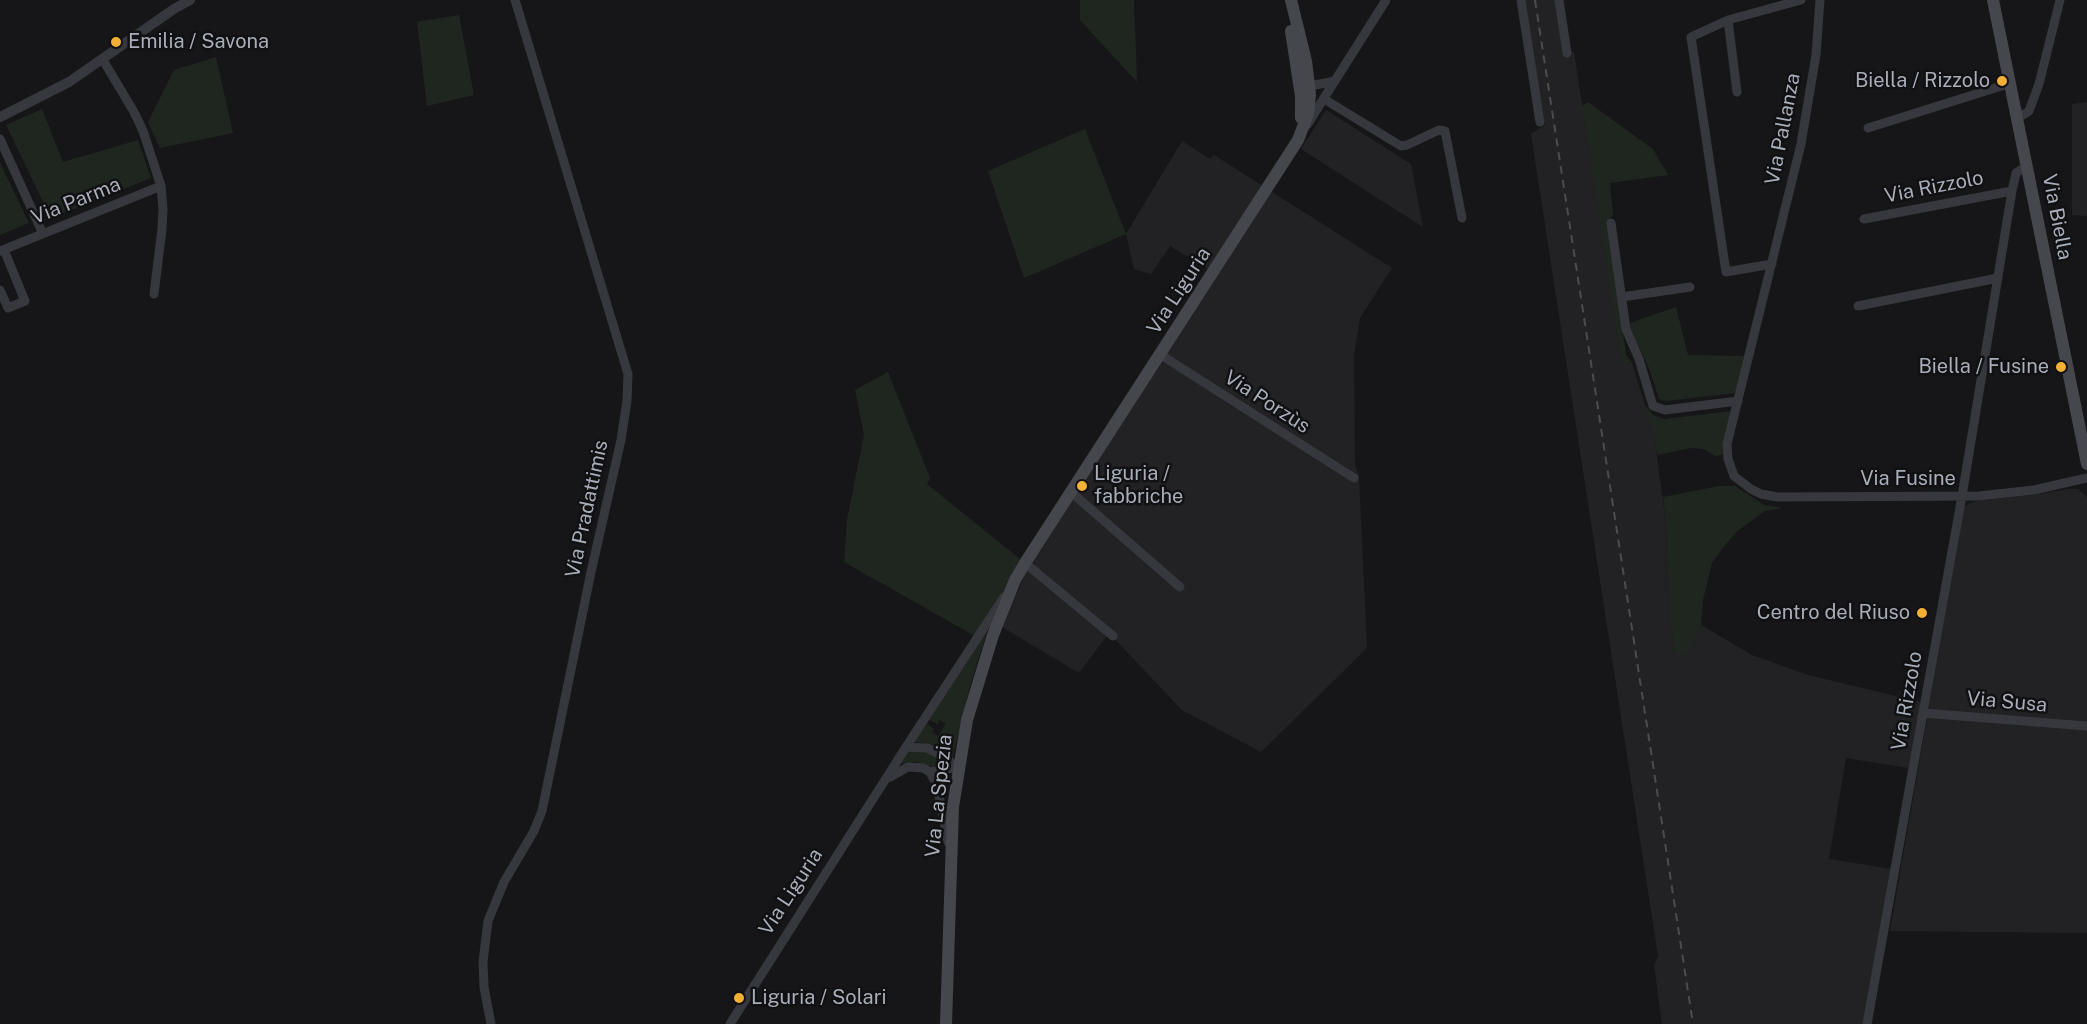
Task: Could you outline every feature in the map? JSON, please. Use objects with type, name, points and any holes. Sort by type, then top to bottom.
[{"type":"main road","points":[[1289,0],[1308,102]]},
{"type":"main road","name":"Via Biella","points":[[1993,0],[2087,464]]},
{"type":"main road","name":"Via Liguria","points":[[1015,580],[1298,140],[1308,102]]},
{"type":"main road","name":"Via La Spezia","points":[[946,1024],[950,851],[958,768],[973,697],[993,635],[1015,580]]},
{"type":"street","points":[[0,117],[44,96],[103,60],[190,0]]},
{"type":"street","name":"Via Pradattimis","points":[[491,1024],[484,987],[483,962],[488,921],[504,882],[534,831],[545,801],[591,572],[621,440],[627,401],[628,374],[515,0]]},
{"type":"street","points":[[1324,99],[1386,0]]},
{"type":"street","points":[[1521,0],[1540,122]]},
{"type":"street","points":[[1559,0],[1567,53]]},
{"type":"street","points":[[1772,264],[1726,272],[1691,37],[1728,21],[1801,0]]},
{"type":"street","name":"Via Pallanza","points":[[1734,476],[1730,468],[1727,444],[1801,144],[1816,55],[1820,0]]},
{"type":"street","points":[[2017,112],[2030,108],[2039,84],[2060,0]]},
{"type":"street","points":[[1728,21],[1737,92]]},
{"type":"street","points":[[103,60],[134,112],[161,186],[162,229],[154,294]]},
{"type":"street","points":[[1308,102],[1335,81]]},
{"type":"street","points":[[1868,128],[2011,83]]},
{"type":"street","points":[[1308,102],[1324,99],[1401,146],[1439,130],[1445,131],[1462,218]]},
{"type":"street","points":[[0,139],[43,234]]},
{"type":"street","name":"Via Rizzolo","points":[[1867,1024],[1962,496],[2012,191],[2016,173],[2027,166]]},
{"type":"street","name":"Via Parma","points":[[0,290],[8,308],[25,301],[2,250],[161,186]]},
{"type":"street","name":"Via Rizzolo","points":[[1864,219],[2012,191]]},
{"type":"street","points":[[1611,223],[1626,329],[1640,358],[1653,406],[1665,410],[1738,401]]},
{"type":"street","points":[[1858,306],[1998,278]]},
{"type":"street","points":[[1622,297],[1690,287]]},
{"type":"street","name":"Via Porzùs","points":[[1161,355],[1354,478]]},
{"type":"street","name":"Via Fusine","points":[[1734,476],[1761,494],[1778,497],[1962,496],[2034,490],[2087,478]]},
{"type":"street","points":[[1071,492],[1180,587]]},
{"type":"street","points":[[1025,563],[1113,636]]},
{"type":"street","name":"Via Liguria","points":[[730,1024],[1015,580]]},
{"type":"street","name":"Via Susa","points":[[1923,713],[2087,726]]},
{"type":"street","points":[[906,747],[927,748],[958,768]]},
{"type":"street","name":"Via Liguria","points":[[886,781],[895,773],[908,767],[930,772],[958,768]]},
{"type":"street","points":[[930,772],[937,785],[950,851]]},
{"type":"shaded area","points":[[1080,0],[1134,0],[1137,82],[1080,20]]},
{"type":"shaded area","points":[[1525,0],[1555,0],[1564,53],[1574,52],[1622,364],[1632,363],[1654,434],[1666,525],[1669,616],[1675,654],[1686,655],[1701,625],[1752,655],[1808,675],[1921,702],[1909,768],[1846,758],[1829,859],[1892,869],[1866,1024],[1662,1024],[1654,965],[1658,956],[1531,134],[1545,125]]},
{"type":"shaded area","points":[[459,15],[474,95],[427,106],[417,22]]},
{"type":"shaded area","points":[[216,57],[233,133],[160,148],[148,122],[174,70]]},
{"type":"shaded area","points":[[1588,102],[1653,149],[1668,175],[1610,183],[1613,215],[1607,222],[1626,355],[1632,363],[1622,365],[1582,106]]},
{"type":"shaded area","points":[[2087,102],[2087,216],[2072,215],[2072,104]]},
{"type":"shaded area","points":[[42,109],[63,162],[138,140],[151,178],[51,218],[6,125]]},
{"type":"shaded area","points":[[1326,110],[1411,164],[1423,227],[1301,149]]},
{"type":"shaded area","points":[[1085,129],[1126,234],[1024,278],[988,171]]},
{"type":"shaded area","points":[[1182,141],[1210,159],[1214,155],[1392,268],[1360,318],[1354,355],[1355,465],[1359,477],[1367,648],[1261,752],[1182,710],[1109,633],[1079,673],[1002,627],[1027,570],[1077,488],[1218,275],[1170,246],[1151,274],[1134,269],[1126,234]]},
{"type":"shaded area","points":[[0,163],[29,223],[0,235]]},
{"type":"shaded area","points":[[1676,307],[1688,355],[1744,356],[1735,393],[1666,401],[1659,399],[1630,323]]},
{"type":"shaded area","points":[[888,372],[930,478],[927,484],[1025,563],[975,636],[844,562],[847,520],[864,435],[855,390]]},
{"type":"shaded area","points":[[1644,404],[1653,415],[1664,419],[1732,411],[1724,454],[1716,456],[1703,449],[1690,448],[1657,455],[1654,434]]},
{"type":"shaded area","points":[[1719,486],[1735,486],[1764,505],[1783,508],[1765,511],[1736,532],[1722,549],[1712,563],[1703,600],[1701,625],[1686,656],[1675,654],[1669,616],[1663,497]]},
{"type":"shaded area","points":[[2078,489],[2087,497],[2087,933],[1890,931],[1964,506],[1976,501]]},
{"type":"shaded area","points":[[990,622],[969,689],[952,760],[923,743],[913,742],[926,723],[934,729],[932,732],[938,736],[946,724],[940,720],[937,724],[928,719]]},
{"type":"shaded area","points":[[908,750],[930,753],[946,764],[933,767],[916,762],[899,764]]},
{"type":"railway","points":[[1535,0],[1693,1024]]},
{"type":"place","name":"Emilia / Savona","points":[[116,42]]},
{"type":"place","name":"Biella / Rizzolo","points":[[2002,81]]},
{"type":"place","name":"Biella / Fusine","points":[[2061,367]]},
{"type":"place","name":"Liguria / fabbriche","points":[[1082,486]]},
{"type":"place","name":"Centro del Riuso","points":[[1922,613]]},
{"type":"place","name":"Liguria / Solari","points":[[739,998]]}]
